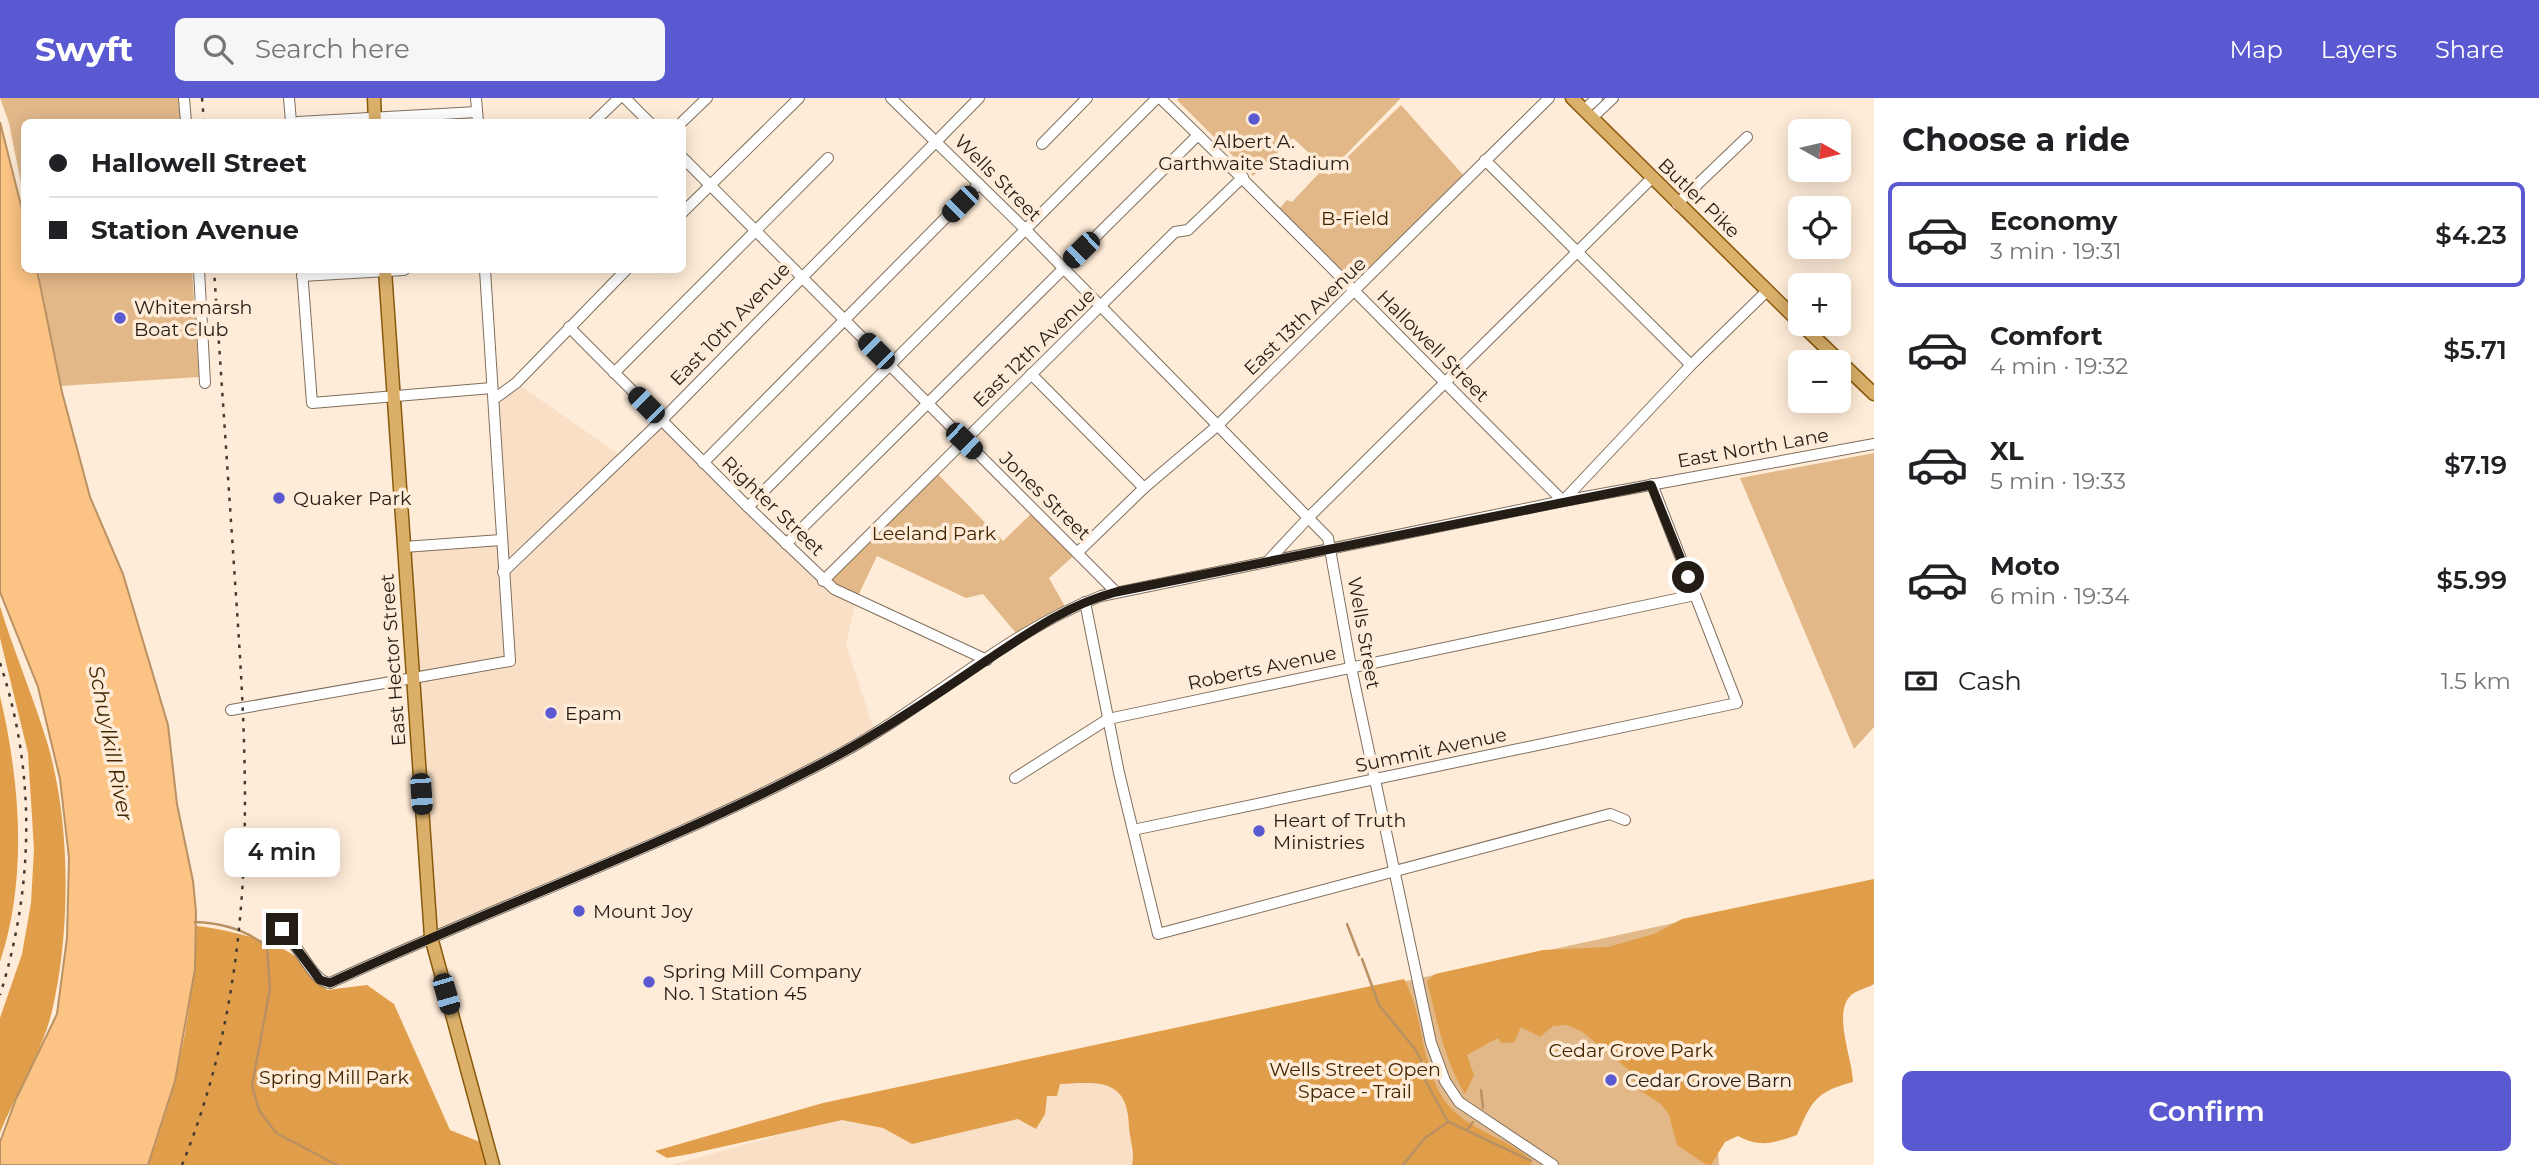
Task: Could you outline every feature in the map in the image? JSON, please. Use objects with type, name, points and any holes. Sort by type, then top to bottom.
[{"type":"main road","points":[[374,98],[375,119]]},
{"type":"main road","name":"Butler Pike","points":[[1572,98],[1651,179],[1788,311]]},
{"type":"main road","name":"East Hector Street","points":[[386,273],[430,937],[494,1165]]},
{"type":"main road","name":"Butler Pike","points":[[1814,336],[1874,394]]},
{"type":"street","points":[[184,98],[186,119]]},
{"type":"street","points":[[289,98],[291,119]]},
{"type":"street","points":[[426,119],[477,117],[477,98]]},
{"type":"street","points":[[597,119],[619,98]]},
{"type":"street","points":[[625,98],[646,119]]},
{"type":"street","points":[[685,119],[707,98]]},
{"type":"street","points":[[686,209],[799,98]]},
{"type":"street","name":"Wells Street","points":[[891,98],[1027,230],[1062,269],[1328,538],[1351,667],[1431,1043],[1445,1080],[1460,1102],[1553,1165]]},
{"type":"street","name":"East 10th Avenue","points":[[503,572],[662,420],[979,98]]},
{"type":"street","points":[[1042,144],[1087,98]]},
{"type":"street","points":[[748,507],[1158,98]]},
{"type":"street","name":"Hallowell Street","points":[[1158,98],[1242,177],[1563,500]]},
{"type":"street","name":"East 13th Avenue","points":[[1078,552],[1143,488],[1217,426],[1355,293],[1549,98]]},
{"type":"street","points":[[1588,114],[1597,98]]},
{"type":"street","points":[[1588,114],[1613,98]]},
{"type":"street","points":[[786,544],[1198,135]]},
{"type":"street","points":[[1677,204],[1746,137]]},
{"type":"street","points":[[614,373],[828,158]]},
{"type":"street","points":[[1485,160],[1691,365]]},
{"type":"street","name":"Jones Street","points":[[686,161],[1116,592]]},
{"type":"street","name":"East 12th Avenue","points":[[824,580],[1175,232],[1188,230],[1242,177]]},
{"type":"street","points":[[1268,561],[1575,251],[1651,179]]},
{"type":"street","points":[[703,463],[979,184]]},
{"type":"street","points":[[199,273],[205,383]]},
{"type":"street","points":[[302,273],[312,403],[492,388]]},
{"type":"street","points":[[231,710],[510,661],[485,273]]},
{"type":"street","points":[[494,399],[516,383],[623,273]]},
{"type":"street","points":[[1563,500],[1691,365],[1767,291]]},
{"type":"street","name":"Righter Street","points":[[569,327],[703,463],[824,580],[845,596],[988,660]]},
{"type":"street","points":[[1031,374],[1143,488]]},
{"type":"street","name":"East North Lane","points":[[272,924],[290,938],[324,983],[330,983],[430,937],[612,863],[761,793],[857,744],[1043,624],[1085,602],[1116,592],[1563,500],[1874,444]]},
{"type":"street","points":[[1651,485],[1695,595]]},
{"type":"street","points":[[404,547],[502,540]]},
{"type":"street","name":"Roberts Avenue","points":[[1015,778],[1108,719],[1695,595]]},
{"type":"street","name":"Summit Avenue","points":[[1133,830],[1737,704],[1695,595]]},
{"type":"street","points":[[1085,602],[1108,719],[1158,933],[1396,873],[1610,814],[1625,820]]},
{"type":"shaded area","points":[[515,382],[623,457],[662,420],[823,581],[856,600],[846,645],[875,733],[725,811],[431,937],[404,547],[501,540],[494,404]]},
{"type":"shaded area","points":[[1062,1077],[1106,1082],[1135,1095],[1139,1165],[671,1165],[855,1114]]},
{"type":"green space","points":[[0,98],[184,98],[185,119],[21,119],[21,183],[9,123]]},
{"type":"green space","name":"Albert A. Garthwaite Stadium","points":[[1401,98],[1329,172],[1293,138],[1253,176],[1177,100]]},
{"type":"green space","name":"B-Field","points":[[1401,105],[1465,177],[1355,288],[1279,209],[1287,200],[1292,202],[1322,170],[1329,175]]},
{"type":"green space","name":"Whitemarsh Boat Club","points":[[39,273],[192,273],[199,377],[60,386],[43,307]]},
{"type":"green space","points":[[1874,453],[1874,727],[1854,749],[1740,478]]},
{"type":"green space","name":"Leeland Park","points":[[934,470],[1003,541],[1035,510],[1078,552],[1049,578],[1067,610],[1020,638],[983,594],[966,598],[877,556],[856,600],[823,581]]},
{"type":"green space","points":[[0,606],[42,725],[55,773],[61,806],[66,876],[63,946],[48,1027],[0,1133],[0,1018],[22,954],[31,903],[34,849],[28,753],[0,638]]},
{"type":"green space","points":[[0,696],[16,795],[18,863],[9,930],[0,962]]},
{"type":"green space","name":"Cedar Grove Park","points":[[1874,879],[1874,984],[1854,993],[1847,1000],[1844,1010],[1844,1035],[1853,1082],[1831,1090],[1817,1099],[1797,1135],[1767,1143],[1753,1142],[1738,1136],[1725,1142],[1711,1165],[1705,1164],[1677,1145],[1669,1115],[1661,1104],[1636,1088],[1630,1071],[1581,1031],[1567,1025],[1553,1026],[1540,1037],[1521,1027],[1514,1042],[1501,1043],[1498,1038],[1467,1055],[1474,1075],[1465,1094],[1458,1081],[1442,1039],[1427,981],[1435,974],[1543,950],[1608,947],[1654,934],[1682,919]]},
{"type":"green space","points":[[1822,891],[1716,1131],[1719,1165],[1168,1165],[1106,1046]]},
{"type":"green space","name":"Spring Mill Park","points":[[196,926],[246,936],[283,949],[301,961],[327,990],[367,985],[394,1004],[450,1130],[480,1142],[493,1165],[148,1165],[167,1107],[182,1047],[192,987]]},
{"type":"green space","name":"Wells Street Open Space - Trail","points":[[1404,979],[1416,1010],[1433,1077],[1449,1106],[1468,1122],[1521,1152],[1531,1160],[1531,1165],[1132,1165],[1133,1151],[1123,1099],[1109,1086],[1087,1083],[1060,1084],[1057,1096],[1047,1096],[1045,1114],[1036,1129],[1018,1119],[912,1144],[883,1128],[842,1120],[667,1158],[655,1151],[823,1103]]},
{"type":"water","name":"Schuylkill River","points":[[0,122],[21,205],[21,273],[38,273],[62,392],[90,497],[123,574],[168,725],[177,804],[193,881],[196,912],[195,969],[175,1081],[148,1165],[0,1165],[0,1142],[16,1099],[57,1014],[67,938],[69,858],[60,779],[38,687],[0,592]]},
{"type":"waterway","points":[[195,922],[233,928],[267,947],[270,989],[252,1086],[259,1110],[276,1133],[337,1165]]},
{"type":"waterway","points":[[1347,924],[1359,955]]},
{"type":"waterway","points":[[1362,959],[1379,1005],[1415,1049],[1421,1060],[1424,1078],[1448,1122],[1425,1138],[1403,1165]]},
{"type":"waterway","points":[[1481,1090],[1483,1108]]},
{"type":"waterway","points":[[1449,1122],[1531,1161]]},
{"type":"waterway","points":[[1467,1130],[1473,1122]]},
{"type":"railway","points":[[202,98],[204,119]]},
{"type":"railway","points":[[182,1165],[207,1093],[225,1021],[237,949],[243,877],[244,730],[214,273]]},
{"type":"railway","points":[[0,663],[20,745],[26,829],[19,913],[0,995]]},
{"type":"place","name":"Albert A. Garthwaite Stadium","points":[[1254,119]]},
{"type":"place","name":"Whitemarsh Boat Club","points":[[120,318]]},
{"type":"place","name":"Quaker Park","points":[[279,498]]},
{"type":"place","name":"Epam","points":[[551,713]]},
{"type":"place","name":"Heart of Truth Ministries","points":[[1259,831]]},
{"type":"place","name":"Mount Joy","points":[[579,911]]},
{"type":"place","name":"Spring Mill Company No. 1 Station 45","points":[[649,982]]},
{"type":"place","name":"Cedar Grove Barn","points":[[1611,1080]]},
{"type":"route","points":[[282,929],[320,980],[330,983],[430,937],[612,863],[838,755],[1058,615],[1085,602],[1116,592],[1563,500],[1651,485],[1688,577]]}]
